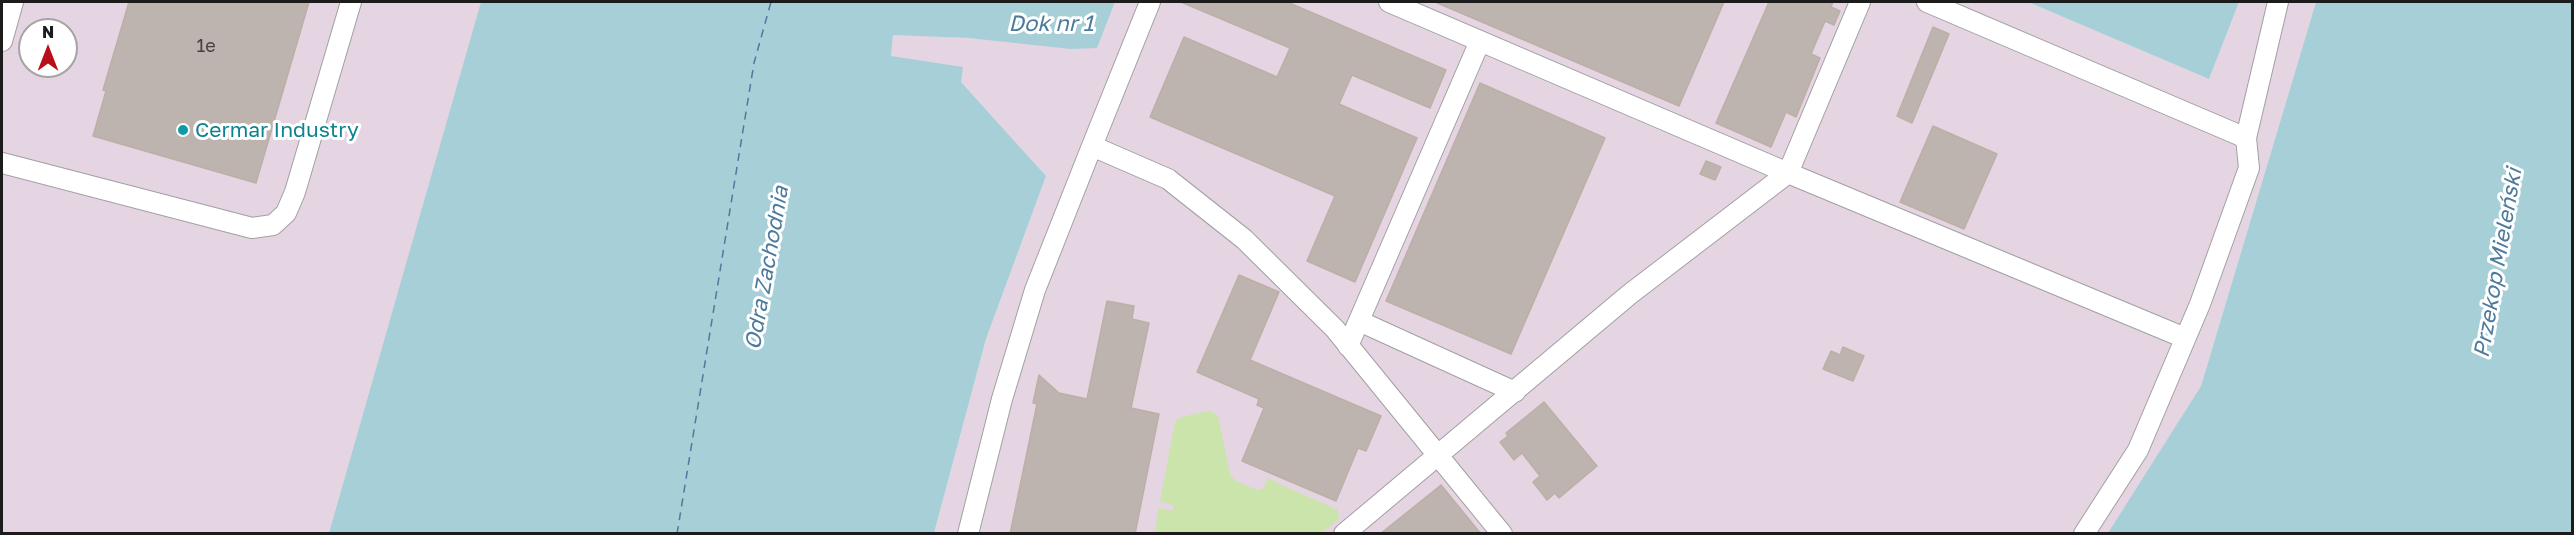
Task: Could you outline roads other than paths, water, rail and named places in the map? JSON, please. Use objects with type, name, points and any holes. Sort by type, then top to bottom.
[{"type":"lane","points":[[2,41],[13,2]]},
{"type":"lane","points":[[2,163],[252,228],[273,225],[283,217],[295,192],[351,2]]},
{"type":"lane","points":[[968,534],[1002,399],[1035,290],[1150,2]]},
{"type":"lane","points":[[1389,2],[1788,173],[2186,338]]},
{"type":"lane","points":[[1344,534],[1630,294],[1788,173],[1860,2]]},
{"type":"lane","points":[[1927,2],[2246,138]]},
{"type":"lane","points":[[2084,534],[2138,450],[2186,338],[2249,168],[2246,138],[2278,2]]},
{"type":"lane","points":[[1348,346],[1480,41]]},
{"type":"lane","points":[[1092,146],[1168,179],[1244,239],[1335,329],[1502,534]]},
{"type":"lane","points":[[1359,321],[1515,392]]},
{"type":"water","points":[[481,2],[1115,2],[1097,48],[1071,49],[969,38],[893,35],[891,56],[963,67],[961,82],[1046,176],[986,339],[934,533],[329,533]]},
{"type":"water","points":[[2028,2],[2239,2],[2209,79]]},
{"type":"water","name":"Przekop Mieleński","points":[[2316,2],[2572,2],[2572,533],[2108,533],[2201,386]]},
{"type":"place","name":"Cermar Industry","points":[[183,130]]},
{"type":"water label","name":"Dok nr 1","points":[[1051,24]]},
{"type":"water label","name":"Odra Zachodnia","points":[[767,268]]}]
